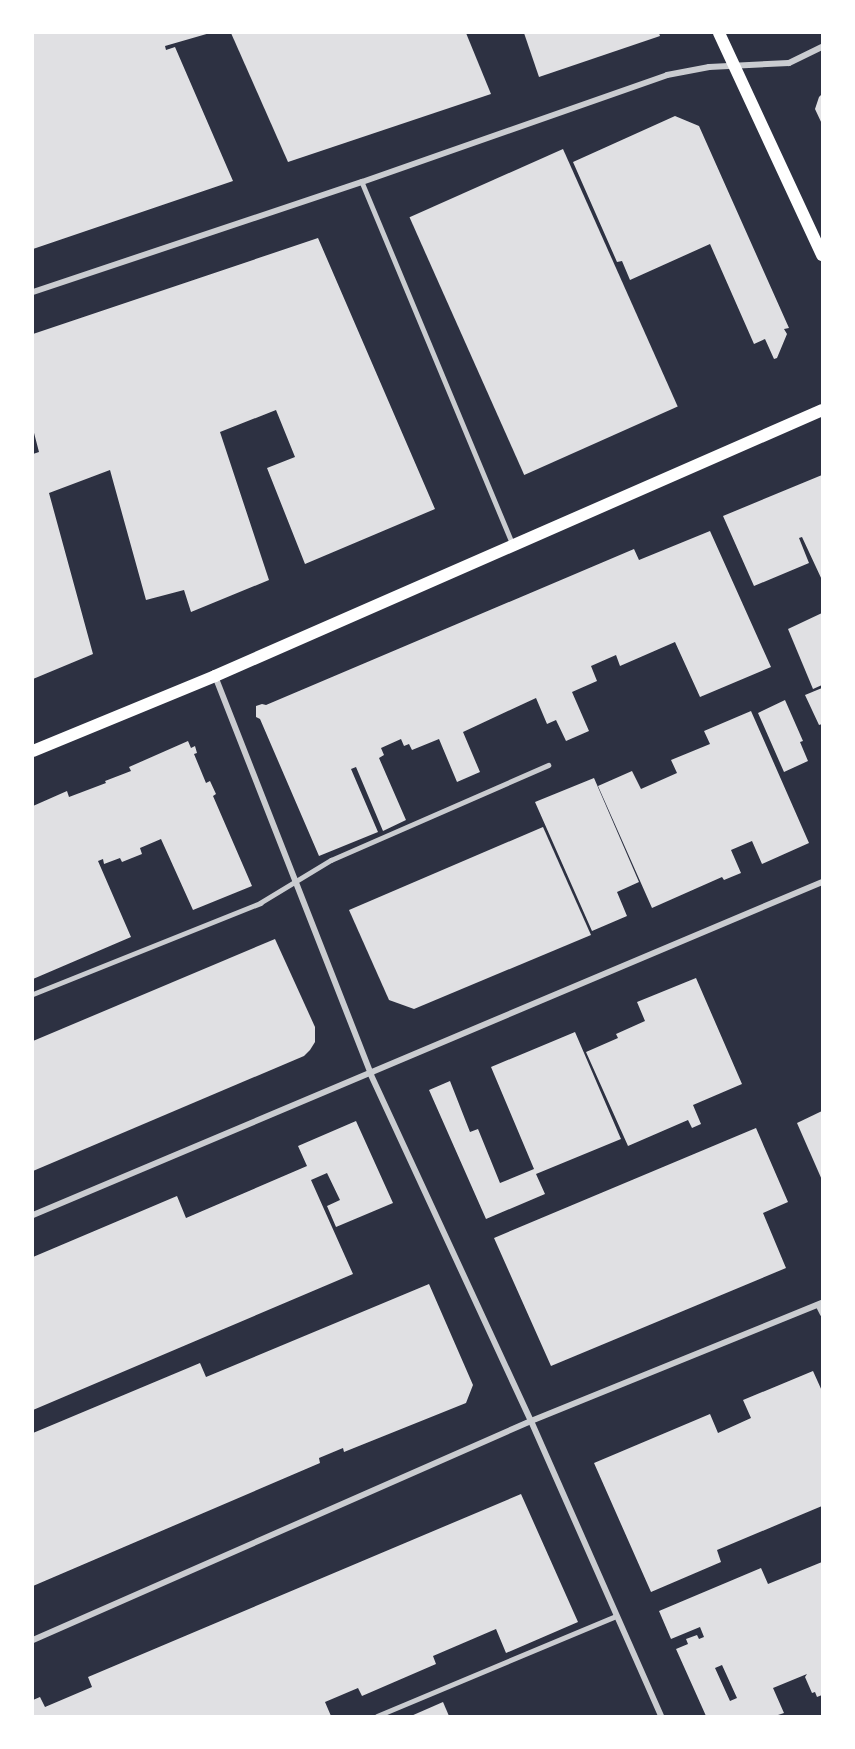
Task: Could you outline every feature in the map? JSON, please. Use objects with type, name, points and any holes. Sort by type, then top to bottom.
[{"type":"main road","points":[[719,33],[822,255]]},
{"type":"main road","points":[[33,751],[215,676],[822,410]]},
{"type":"street","points":[[33,292],[362,182],[667,75],[709,68],[789,63],[822,47]]},
{"type":"street","points":[[215,676],[371,1075],[531,1421],[661,1716]]},
{"type":"street","points":[[33,1215],[371,1075],[822,882]]},
{"type":"street","points":[[33,1640],[531,1421],[820,1304]]},
{"type":"lane","points":[[362,182],[513,544]]},
{"type":"lane","points":[[33,994],[260,903],[296,879],[331,860],[548,765]]},
{"type":"lane","points":[[820,1304],[822,1313]]},
{"type":"lane","points":[[377,1716],[616,1616]]},
{"type":"building","points":[[33,33],[210,33],[165,46],[166,50],[175,47],[233,181],[33,249]]},
{"type":"building","points":[[231,33],[466,33],[491,94],[288,162]]},
{"type":"building","points":[[524,33],[659,33],[660,36],[539,77]]},
{"type":"building","points":[[822,94],[822,124],[815,109]]},
{"type":"building","points":[[675,116],[699,126],[789,328],[784,329],[787,334],[777,358],[774,359],[765,339],[754,344],[710,244],[630,280],[622,261],[617,262],[573,162]]},
{"type":"building","points":[[563,149],[678,407],[524,475],[410,217]]},
{"type":"building","points":[[318,238],[435,509],[305,564],[267,468],[295,457],[276,410],[220,432],[269,580],[191,612],[184,590],[146,600],[110,470],[49,493],[93,654],[33,679],[33,454],[39,452],[33,429],[33,334]]},
{"type":"building","points":[[822,475],[822,580],[802,537],[799,538],[809,563],[754,586],[723,516]]},
{"type":"building","points":[[710,531],[771,667],[700,697],[675,642],[620,666],[616,655],[591,666],[597,681],[572,692],[589,731],[566,741],[556,720],[547,724],[536,698],[463,732],[480,772],[457,782],[439,739],[412,750],[409,744],[404,746],[401,739],[381,748],[384,755],[379,758],[406,820],[383,831],[356,767],[351,769],[378,832],[319,856],[260,719],[256,717],[256,706],[266,705],[634,549],[639,560]]},
{"type":"building","points":[[822,613],[822,685],[813,689],[788,629]]},
{"type":"building","points":[[822,688],[822,724],[819,725],[805,695]]},
{"type":"building","points":[[785,700],[803,741],[800,742],[808,761],[784,772],[758,713]]},
{"type":"building","points":[[751,711],[809,843],[762,864],[752,841],[731,850],[741,873],[724,880],[722,877],[652,908],[598,786],[632,771],[641,789],[677,773],[671,760],[710,744],[704,731]]},
{"type":"building","points":[[188,741],[191,748],[195,746],[197,753],[194,754],[206,783],[210,781],[216,794],[213,796],[252,886],[193,910],[161,839],[140,848],[142,854],[122,862],[120,858],[104,864],[103,859],[98,861],[131,937],[33,979],[33,806],[67,791],[69,797],[106,783],[105,781],[131,771],[129,767]]},
{"type":"building","points":[[594,778],[639,882],[617,892],[627,916],[592,931],[535,802]]},
{"type":"building","points":[[543,827],[591,935],[414,1009],[389,1000],[349,910]]},
{"type":"building","points":[[275,939],[315,1027],[315,1042],[304,1056],[33,1171],[33,1041]]},
{"type":"building","points":[[696,978],[742,1084],[693,1105],[701,1124],[692,1128],[688,1120],[628,1146],[586,1052],[618,1038],[616,1034],[645,1021],[637,1002]]},
{"type":"building","points":[[575,1032],[621,1139],[536,1174],[545,1194],[486,1219],[429,1090],[450,1081],[470,1132],[478,1129],[500,1183],[534,1169],[491,1067]]},
{"type":"building","points":[[822,1111],[822,1180],[797,1123]]},
{"type":"building","points":[[356,1121],[393,1203],[336,1227],[327,1206],[340,1200],[327,1173],[311,1180],[353,1274],[33,1410],[33,1257],[177,1196],[186,1218],[307,1166],[298,1146]]},
{"type":"building","points":[[756,1128],[788,1202],[763,1213],[786,1268],[551,1366],[494,1238]]},
{"type":"building","points":[[429,1284],[473,1385],[466,1403],[344,1452],[343,1448],[319,1458],[320,1463],[33,1586],[33,1433],[200,1363],[206,1377]]},
{"type":"building","points":[[813,1371],[822,1391],[822,1506],[717,1550],[721,1562],[651,1592],[594,1463],[710,1414],[718,1433],[751,1418],[743,1400]]},
{"type":"building","points":[[521,1494],[578,1622],[506,1653],[496,1629],[433,1656],[436,1664],[362,1696],[358,1688],[325,1702],[331,1716],[33,1716],[33,1700],[40,1697],[45,1707],[92,1687],[88,1677]]},
{"type":"building","points":[[822,1562],[822,1695],[817,1697],[815,1692],[812,1693],[805,1677],[807,1674],[773,1688],[784,1713],[775,1716],[706,1716],[676,1649],[688,1644],[686,1639],[697,1635],[699,1639],[704,1637],[700,1627],[671,1639],[659,1611],[761,1568],[768,1584]],"holes":[[[722,1665],[737,1698],[730,1701],[715,1668]]]},
{"type":"building","points":[[443,1702],[449,1716],[411,1716]]}]
